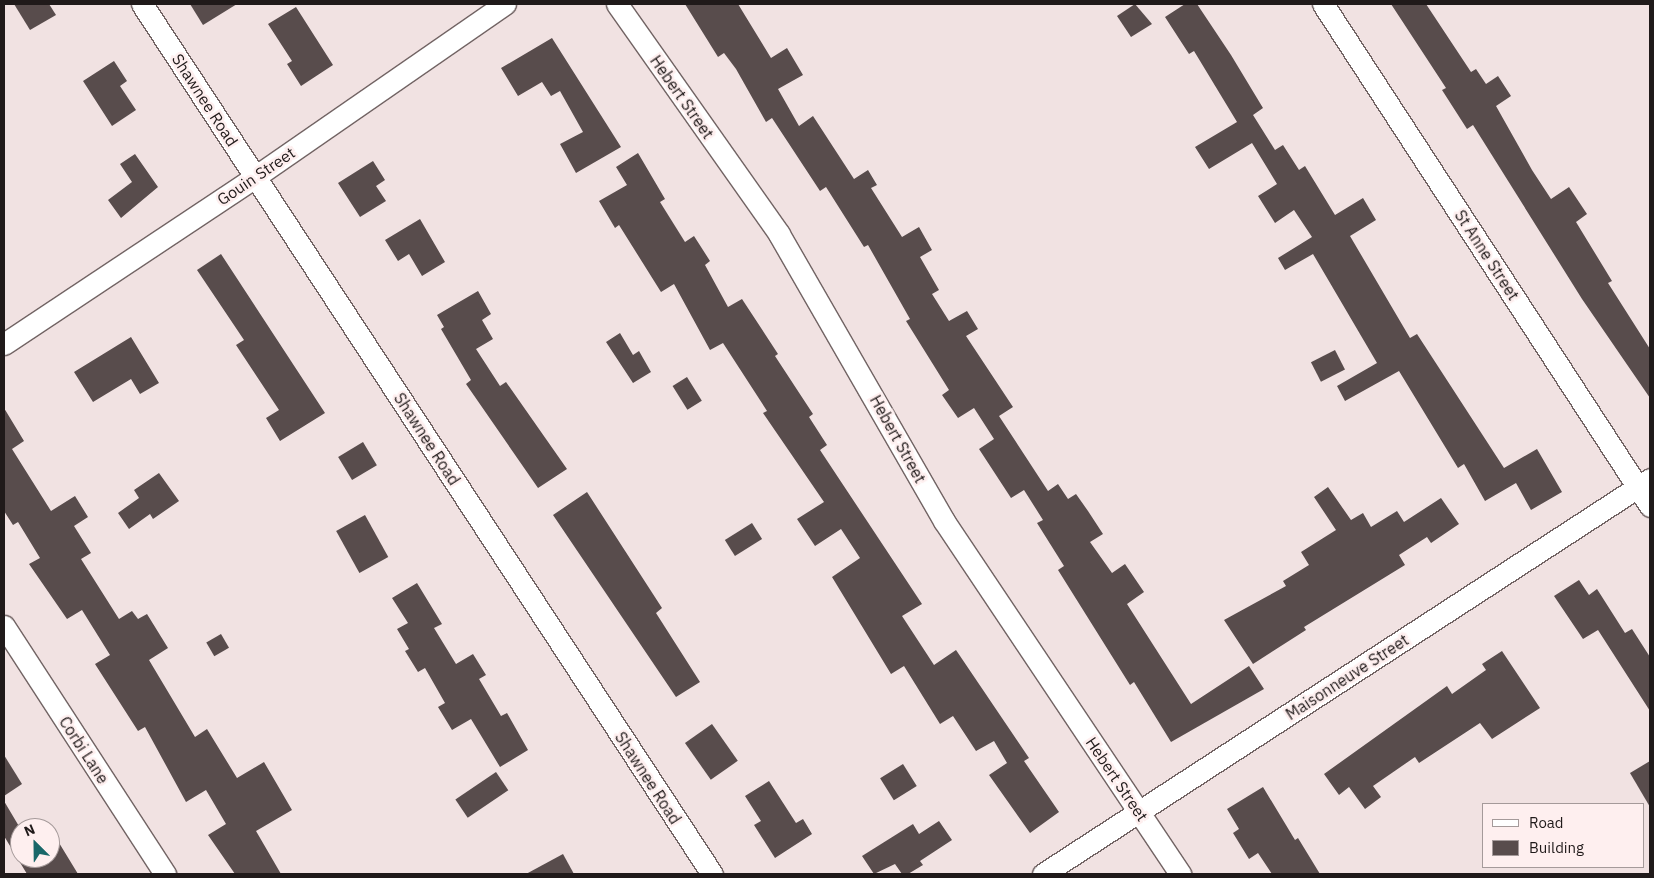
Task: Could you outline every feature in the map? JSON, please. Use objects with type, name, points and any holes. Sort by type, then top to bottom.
[{"type":"street","name":"Shawnee Road","points":[[142,4],[712,874]]},
{"type":"street","name":"Gouin Street","points":[[4,344],[255,177],[505,4]]},
{"type":"street","name":"Hebert Street","points":[[617,4],[779,234],[944,521],[1180,874]]},
{"type":"street","name":"St Anne Street","points":[[1323,4],[1644,483],[1650,506]]},
{"type":"street","name":"Maisonneuve Street","points":[[1043,874],[1644,483]]},
{"type":"street","name":"Corbi Lane","points":[[4,626],[165,874]]},
{"type":"building","points":[[14,4],[49,4],[56,15],[30,30]]},
{"type":"building","points":[[190,4],[237,4],[203,25]]},
{"type":"building","points":[[685,4],[738,4],[771,58],[787,48],[803,75],[778,89],[799,126],[813,116],[854,179],[868,170],[877,185],[871,188],[902,237],[919,227],[932,250],[920,257],[939,290],[932,294],[949,321],[967,311],[978,329],[966,336],[1013,407],[999,416],[1048,491],[1058,484],[1068,499],[1076,494],[1103,534],[1090,542],[1112,573],[1125,564],[1144,592],[1127,604],[1191,704],[1249,666],[1264,689],[1171,742],[1134,682],[1130,685],[1058,570],[1064,566],[1037,523],[1043,520],[1024,490],[1011,498],[979,449],[994,439],[974,408],[958,418],[942,395],[949,390],[906,321],[910,319],[868,245],[864,247],[826,187],[820,191],[772,118],[766,122],[736,69],[724,53],[718,57]]},
{"type":"building","points":[[1135,4],[1152,24],[1131,37],[1117,16]]},
{"type":"building","points":[[1185,4],[1197,4],[1231,55],[1263,108],[1253,115],[1275,150],[1283,145],[1299,170],[1305,166],[1335,215],[1363,198],[1376,220],[1350,236],[1410,338],[1417,334],[1504,468],[1537,449],[1562,492],[1531,510],[1516,483],[1485,501],[1464,464],[1458,468],[1399,371],[1345,401],[1337,386],[1377,363],[1313,254],[1285,270],[1278,258],[1312,237],[1294,210],[1275,223],[1258,196],[1277,184],[1252,143],[1209,169],[1195,147],[1237,122],[1194,51],[1189,54],[1165,17]]},
{"type":"building","points":[[1391,4],[1426,4],[1471,72],[1476,69],[1486,84],[1498,76],[1511,96],[1496,106],[1532,170],[1551,199],[1569,187],[1587,214],[1576,222],[1612,281],[1608,283],[1650,349],[1650,398],[1582,299],[1473,125],[1467,129],[1442,90],[1446,88]]},
{"type":"building","points":[[296,7],[333,65],[301,86],[287,64],[292,61],[268,24]]},
{"type":"building","points":[[552,38],[621,147],[576,173],[560,144],[583,132],[560,91],[551,96],[542,82],[518,96],[501,68]]},
{"type":"building","points":[[114,61],[127,81],[120,86],[136,110],[112,126],[83,81]]},
{"type":"building","points":[[638,153],[665,199],[660,202],[685,242],[694,236],[710,261],[705,265],[728,307],[742,299],[778,354],[775,356],[813,414],[809,417],[827,445],[820,450],[922,604],[902,616],[934,665],[956,650],[1029,758],[1024,761],[1059,812],[1030,833],[989,775],[1007,763],[994,741],[976,751],[953,716],[940,724],[904,666],[891,674],[832,577],[860,558],[841,529],[815,546],[797,519],[824,502],[763,413],[767,411],[723,343],[710,350],[674,284],[661,292],[619,225],[615,228],[599,201],[627,185],[616,167]]},
{"type":"building","points":[[135,154],[158,187],[121,218],[108,200],[132,182],[120,164]]},
{"type":"building","points":[[373,161],[385,180],[376,186],[386,201],[360,217],[338,183]]},
{"type":"building","points":[[420,219],[445,262],[422,276],[409,254],[398,261],[385,240]]},
{"type":"building","points":[[221,254],[325,413],[280,441],[266,418],[279,410],[236,345],[244,340],[197,270]]},
{"type":"building","points":[[478,291],[491,314],[482,320],[493,339],[476,349],[500,386],[506,382],[567,469],[538,488],[466,384],[471,380],[441,329],[444,327],[437,315]]},
{"type":"building","points":[[620,333],[633,355],[639,351],[651,372],[633,383],[606,342]]},
{"type":"building","points":[[131,337],[159,383],[140,394],[131,379],[93,402],[74,372]]},
{"type":"building","points":[[1335,350],[1345,370],[1321,382],[1311,362]]},
{"type":"building","points":[[687,377],[702,401],[687,410],[673,386]]},
{"type":"building","points":[[4,408],[24,441],[12,449],[51,511],[75,496],[88,517],[74,526],[91,553],[81,559],[119,619],[132,611],[138,619],[147,614],[168,648],[149,660],[195,737],[207,729],[237,778],[264,762],[292,810],[256,831],[281,874],[235,874],[208,835],[226,824],[206,790],[186,802],[145,727],[138,731],[95,664],[110,655],[82,610],[67,619],[29,564],[40,558],[18,522],[13,525],[4,511]]},
{"type":"building","points":[[363,442],[377,465],[352,480],[338,457]]},
{"type":"building","points":[[159,473],[179,501],[153,519],[150,514],[129,529],[118,513],[139,498],[134,490]]},
{"type":"building","points":[[1328,487],[1351,520],[1363,513],[1371,527],[1397,511],[1404,522],[1441,498],[1459,524],[1431,543],[1427,537],[1399,555],[1405,565],[1304,627],[1306,630],[1253,664],[1224,620],[1286,586],[1283,581],[1309,565],[1301,552],[1336,530],[1314,497]]},
{"type":"building","points":[[587,492],[662,608],[656,613],[700,682],[676,697],[553,515]]},
{"type":"building","points":[[365,515],[388,557],[359,573],[336,531]]},
{"type":"building","points":[[752,523],[762,539],[735,556],[725,540]]},
{"type":"building","points":[[1579,580],[1589,595],[1597,589],[1625,633],[1632,629],[1650,657],[1650,711],[1598,630],[1583,639],[1554,596]]},
{"type":"building","points":[[417,583],[442,624],[434,628],[456,664],[473,654],[486,675],[479,679],[501,716],[507,713],[528,750],[500,767],[471,719],[452,730],[438,707],[445,703],[425,668],[418,672],[405,651],[409,649],[397,629],[408,623],[392,598]]},
{"type":"building","points":[[221,634],[229,648],[214,656],[206,642]]},
{"type":"building","points":[[1502,651],[1540,708],[1492,739],[1480,723],[1419,763],[1415,757],[1373,786],[1381,797],[1365,809],[1349,787],[1339,795],[1324,774],[1447,686],[1452,694],[1486,670],[1482,664]]},
{"type":"building","points":[[712,724],[738,761],[711,780],[685,743]]},
{"type":"building","points":[[4,755],[22,784],[4,796]]},
{"type":"building","points":[[1650,761],[1650,807],[1630,773]]},
{"type":"building","points":[[903,764],[917,786],[894,800],[880,778]]},
{"type":"building","points":[[496,772],[508,790],[468,818],[455,799]]},
{"type":"building","points":[[769,781],[796,823],[803,819],[812,834],[775,858],[754,825],[761,821],[745,796]]},
{"type":"building","points":[[1263,787],[1295,840],[1298,838],[1320,874],[1272,874],[1258,853],[1249,859],[1233,833],[1239,829],[1227,809]]},
{"type":"building","points":[[4,801],[14,818],[10,818],[10,846],[4,836]]},
{"type":"building","points":[[939,821],[952,840],[920,861],[923,865],[908,874],[902,874],[895,864],[874,874],[862,856],[913,824],[919,834]]},
{"type":"building","points":[[60,844],[78,874],[27,874],[23,868],[60,868]]},
{"type":"building","points":[[563,854],[574,874],[526,874]]}]
